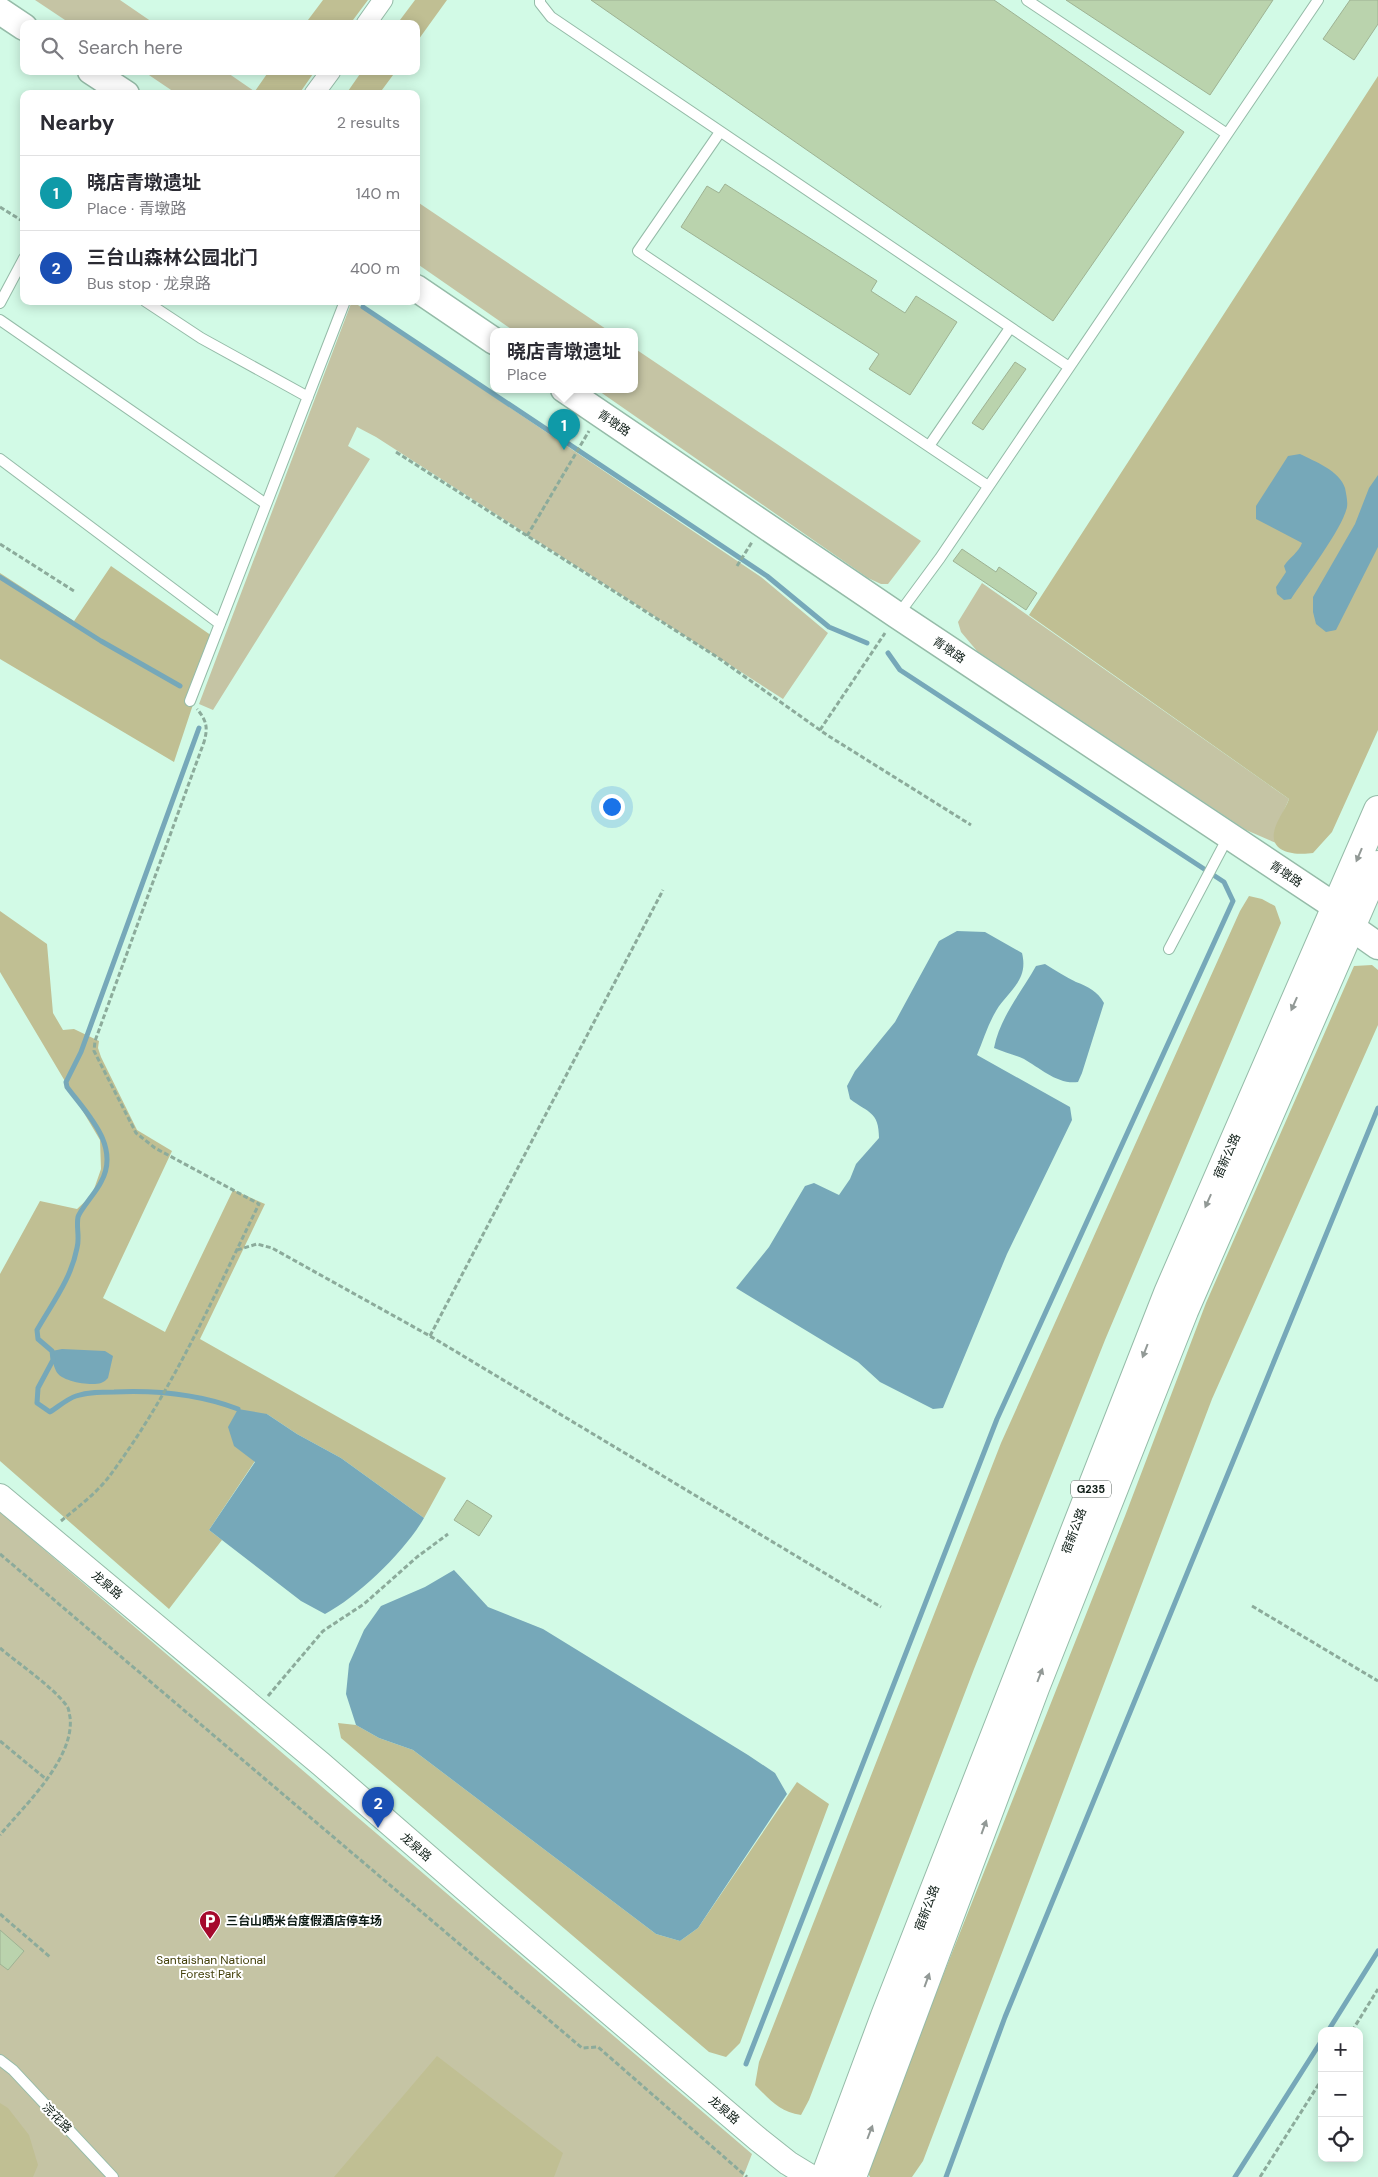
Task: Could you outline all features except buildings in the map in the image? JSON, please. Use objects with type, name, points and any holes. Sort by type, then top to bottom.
[{"type":"highway","name":"宿新公路","points":[[852,2177],[1036,1688],[1184,1311],[1343,917],[1378,810]]},
{"type":"highway","name":"宿新公路","points":[[825,2177],[885,2016],[1168,1293],[1343,917],[1378,865]]},
{"type":"main road","points":[[0,12],[20,24]]},
{"type":"main road","points":[[420,291],[490,338]]},
{"type":"main road","name":"青墩路","points":[[570,393],[897,616],[1229,836],[1343,917],[1378,946]]},
{"type":"street","points":[[369,20],[383,0]]},
{"type":"street","points":[[317,90],[327,75]]},
{"type":"street","name":"龙泉路","points":[[0,1496],[257,1710],[759,2140],[788,2163],[811,2177]]},
{"type":"lane","points":[[540,0],[540,3],[551,17],[1069,367]]},
{"type":"lane","points":[[1027,0],[1227,134]]},
{"type":"lane","points":[[897,616],[988,486],[1316,1]]},
{"type":"lane","points":[[720,132],[638,251],[988,486]]},
{"type":"lane","points":[[0,303],[20,266]]},
{"type":"lane","points":[[152,305],[201,338],[308,397]]},
{"type":"lane","points":[[190,702],[343,305]]},
{"type":"lane","points":[[0,320],[266,504]]},
{"type":"lane","points":[[929,446],[1010,328]]},
{"type":"lane","points":[[0,459],[220,624]]},
{"type":"lane","points":[[1169,949],[1229,836]]},
{"type":"lane","name":"浣花路","points":[[0,2060],[12,2070],[113,2177]]},
{"type":"path","points":[[0,207],[20,220]]},
{"type":"path","points":[[527,536],[583,442]]},
{"type":"path","points":[[396,452],[717,657],[820,730],[971,825]]},
{"type":"path","points":[[0,544],[74,591]]},
{"type":"path","points":[[738,565],[743,556]]},
{"type":"path","points":[[820,730],[897,616]]},
{"type":"path","points":[[46,1535],[110,1476],[172,1379],[259,1204],[155,1148],[136,1133],[94,1051],[94,1041],[207,731],[206,719],[190,702]]},
{"type":"path","points":[[430,1336],[663,890]]},
{"type":"path","points":[[237,1250],[257,1244],[272,1248],[430,1336],[881,1607]]},
{"type":"path","points":[[257,1710],[323,1631],[364,1604],[417,1557],[448,1534]]},
{"type":"path","points":[[0,1554],[582,2048],[598,2046],[748,2177]]},
{"type":"path","points":[[1252,1606],[1378,1681]]},
{"type":"path","points":[[0,1648],[59,1697],[68,1708],[71,1728],[66,1748],[46,1779],[0,1835]]},
{"type":"path","points":[[0,1740],[46,1779]]},
{"type":"path","points":[[0,1914],[50,1958]]},
{"type":"path","points":[[1354,2027],[1378,1989]]},
{"type":"path","points":[[1260,2177],[1318,2085]]},
{"type":"green space","points":[[35,0],[120,0],[149,20],[65,20]]},
{"type":"green space","points":[[149,75],[231,75],[253,90],[171,90]]},
{"type":"green space","points":[[420,204],[605,328],[510,328],[420,266]]},
{"type":"green space","points":[[350,305],[358,305],[761,577],[828,633],[783,699],[376,437],[357,427],[348,446],[370,459],[213,710],[199,704]]},
{"type":"green space","points":[[638,351],[921,541],[888,584],[881,584],[868,578],[602,393],[638,393]]},
{"type":"green space","points":[[982,583],[1289,799],[1274,833],[1276,843],[1246,830],[977,651],[961,632],[958,622]]},
{"type":"green space","name":"Santaishan National Forest Park","points":[[0,1512],[752,2154],[743,2177],[0,2177]]},
{"type":"shaded area","points":[[323,0],[368,0],[353,20],[308,20]]},
{"type":"shaded area","points":[[415,0],[447,0],[420,37],[420,20],[400,20]]},
{"type":"shaded area","points":[[266,75],[312,75],[302,90],[256,90]]},
{"type":"shaded area","points":[[359,75],[393,75],[382,90],[349,90]]},
{"type":"shaded area","points":[[1378,76],[1378,730],[1332,832],[1313,853],[1301,854],[1281,849],[1274,840],[1275,828],[1289,799],[1029,615]]},
{"type":"shaded area","points":[[111,566],[215,638],[174,762],[0,659],[0,573],[74,621]]},
{"type":"shaded area","points":[[1249,896],[1262,899],[1275,906],[1281,923],[1105,1340],[974,1669],[809,2100],[801,2115],[787,2111],[766,2096],[755,2085],[759,2062],[1001,1443],[1240,911]]},
{"type":"shaded area","points":[[0,911],[47,944],[53,1013],[63,1030],[74,1029],[99,1041],[98,1048],[101,1057],[137,1130],[172,1151],[103,1298],[165,1332],[233,1190],[265,1204],[200,1339],[446,1478],[424,1518],[341,1458],[297,1434],[267,1414],[255,1461],[209,1530],[222,1540],[169,1609],[0,1461],[0,1274],[40,1201],[77,1209],[92,1195],[101,1169],[100,1140],[0,972]]},
{"type":"shaded area","points":[[1372,965],[1378,970],[1378,1025],[1212,1399],[923,2161],[912,2177],[870,2177],[866,2170],[1125,1516],[1206,1303],[1354,966]]},
{"type":"shaded area","points":[[338,1723],[356,1725],[379,1738],[413,1750],[656,1934],[680,1941],[698,1928],[797,1782],[829,1804],[740,2043],[726,2057],[709,2052],[341,1738]]},
{"type":"shaded area","points":[[437,2056],[563,2153],[554,2177],[334,2177]]},
{"type":"shaded area","points":[[0,2103],[8,2108],[29,2135],[38,2165],[33,2177],[0,2177]]},
{"type":"water","points":[[1300,454],[1326,467],[1338,476],[1345,488],[1347,505],[1344,516],[1322,553],[1291,599],[1284,600],[1277,594],[1276,587],[1286,572],[1284,566],[1302,543],[1256,519],[1256,506],[1288,456]]},
{"type":"water","points":[[1378,475],[1378,547],[1336,630],[1326,632],[1316,624],[1313,612],[1313,597],[1355,524],[1369,488]]},
{"type":"water","points":[[957,931],[985,932],[1022,953],[1023,971],[1020,978],[993,1016],[977,1055],[1070,1107],[1072,1120],[1007,1254],[943,1408],[933,1409],[880,1382],[858,1362],[736,1288],[769,1247],[805,1186],[814,1183],[839,1195],[850,1179],[856,1164],[879,1138],[875,1117],[850,1099],[847,1086],[855,1071],[895,1022],[939,941]]},
{"type":"water","points":[[1045,964],[1092,990],[1104,1003],[1078,1082],[1063,1081],[1024,1059],[994,1048],[1001,1026],[1036,966]]},
{"type":"water","points":[[62,1349],[105,1351],[113,1356],[108,1378],[101,1383],[90,1384],[70,1380],[59,1375],[53,1364],[52,1351]]},
{"type":"water","points":[[238,1409],[267,1414],[297,1434],[341,1458],[424,1518],[416,1531],[380,1572],[352,1596],[325,1614],[301,1601],[209,1530],[255,1462],[234,1446],[228,1427]]},
{"type":"water","points":[[454,1570],[488,1607],[543,1629],[775,1773],[787,1794],[698,1928],[680,1941],[656,1934],[413,1750],[379,1738],[356,1725],[346,1694],[349,1664],[364,1630],[381,1606],[425,1587]]},
{"type":"waterway","points":[[363,307],[490,392]]},
{"type":"waterway","points":[[492,393],[767,576],[829,627],[867,643]]},
{"type":"waterway","points":[[0,577],[101,641],[180,686]]},
{"type":"waterway","points":[[746,2064],[997,1419],[1233,901],[1224,882],[900,670],[888,653]]},
{"type":"waterway","points":[[199,728],[81,1052],[66,1082],[67,1087],[99,1131],[107,1156],[106,1169],[99,1186],[78,1217],[78,1244],[74,1259],[61,1290],[37,1330],[38,1339],[52,1351],[53,1360],[38,1388],[37,1403],[50,1412],[69,1399],[85,1394],[99,1392],[146,1392],[177,1394],[208,1400],[238,1409]]},
{"type":"waterway","points":[[946,2177],[1005,2017],[1378,1108]]},
{"type":"waterway","points":[[1330,2027],[1378,1951]]},
{"type":"waterway","points":[[1235,2177],[1318,2046]]},
{"type":"place","name":"晓店青墩遗址","points":[[564,450]]},
{"type":"place","name":"三台山森林公园北门","points":[[378,1828]]},
{"type":"place","name":"三台山晒米台度假酒店停车场","points":[[210,1940]]}]
